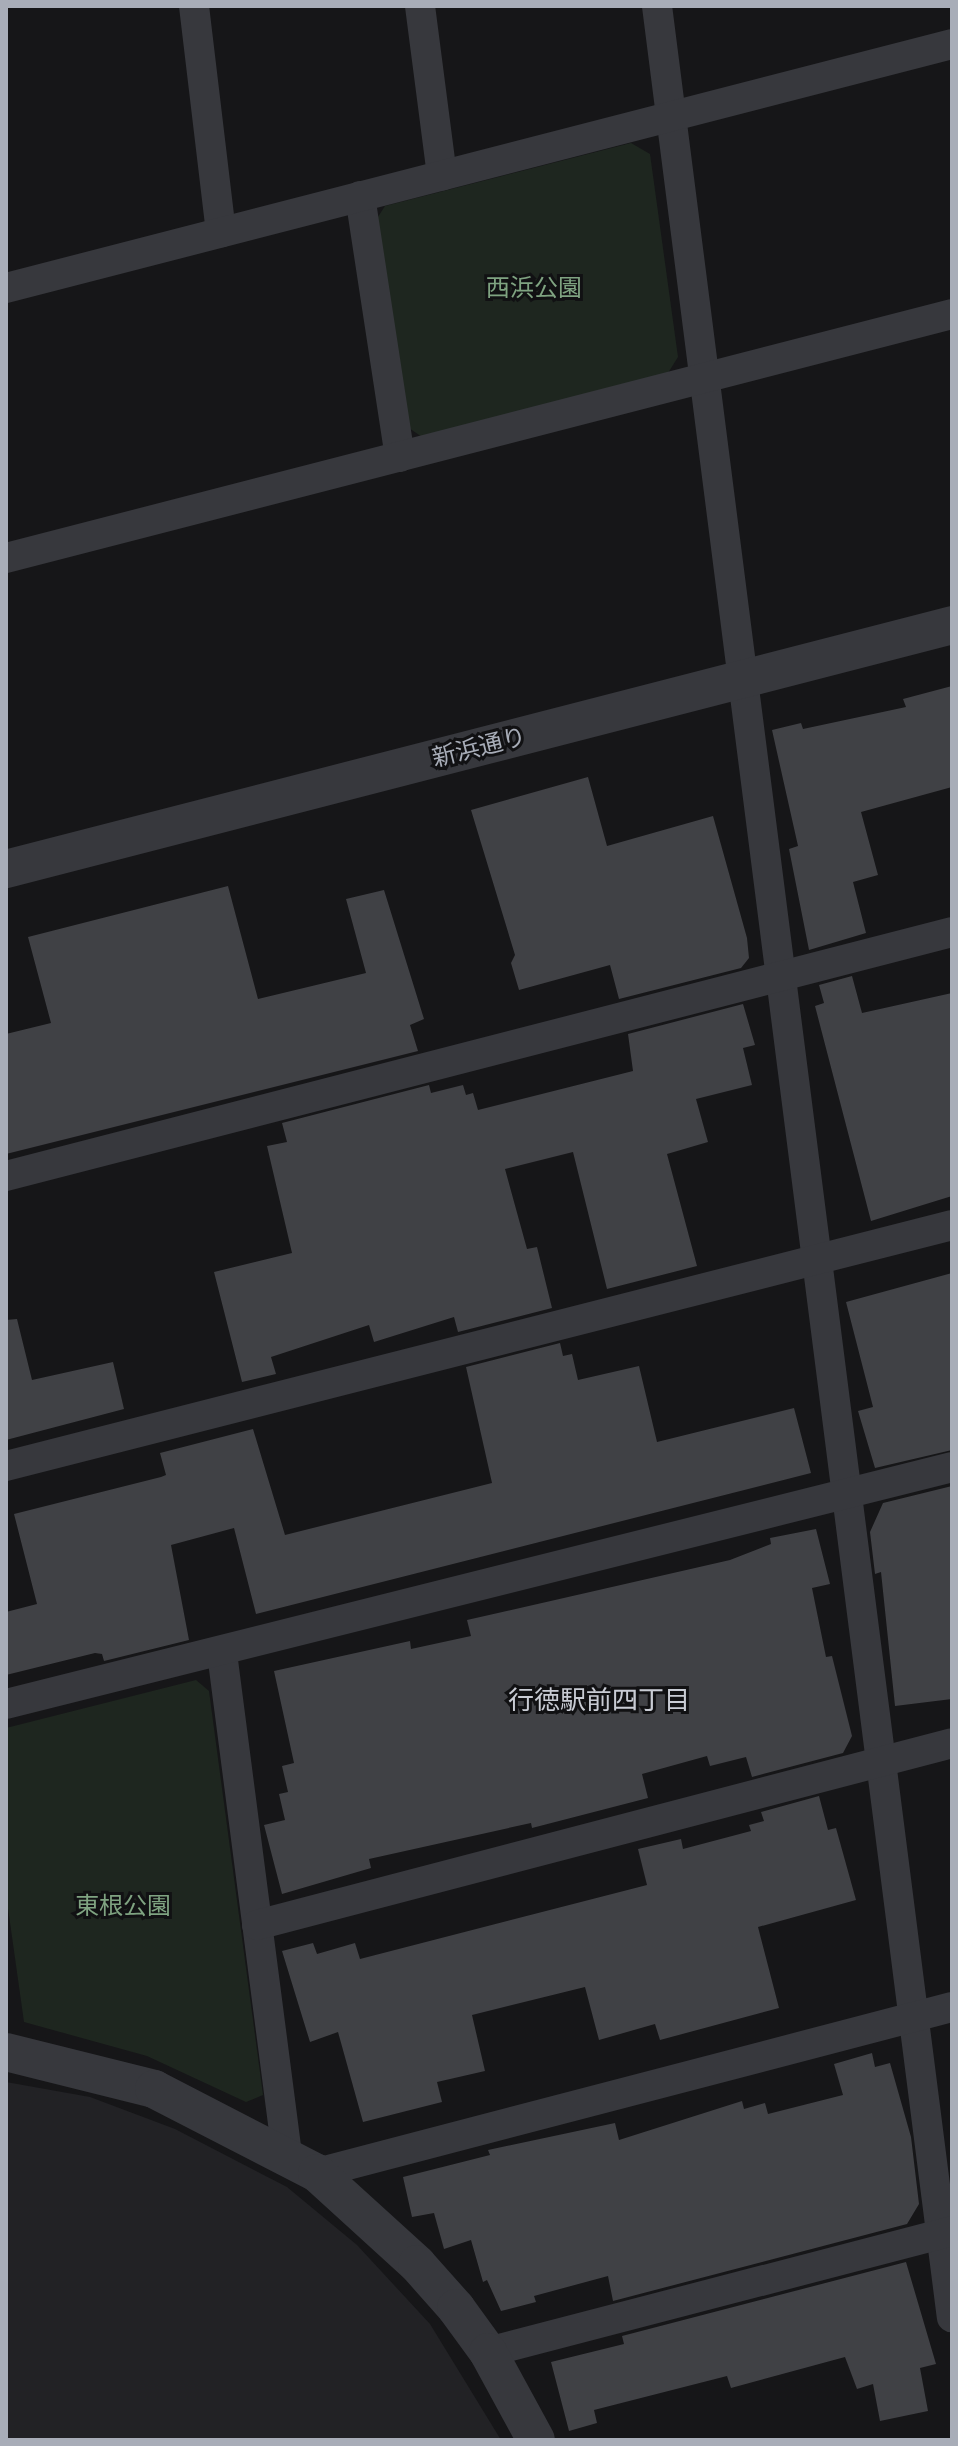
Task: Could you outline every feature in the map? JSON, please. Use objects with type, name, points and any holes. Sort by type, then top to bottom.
[{"type":"street","points":[[194,6],[221,232]]},
{"type":"street","points":[[420,6],[442,176]]},
{"type":"street","points":[[657,6],[879,1762],[946,2232],[952,2317]]},
{"type":"street","points":[[6,288],[672,119],[952,44]]},
{"type":"street","points":[[360,196],[400,457]]},
{"type":"street","points":[[6,558],[952,314]]},
{"type":"street","name":"新浜通り","points":[[6,869],[952,625]]},
{"type":"street","points":[[6,1176],[952,932]]},
{"type":"street","points":[[6,1466],[952,1225]]},
{"type":"street","points":[[6,1704],[222,1653],[952,1467]]},
{"type":"street","points":[[222,1653],[257,1925],[302,2164]]},
{"type":"street","points":[[257,1925],[952,1743]]},
{"type":"street","points":[[302,2164],[952,2007]]},
{"type":"street","points":[[6,2052],[154,2089],[302,2164],[417,2264],[488,2352],[536,2440]]},
{"type":"street","points":[[488,2352],[946,2232]]},
{"type":"shaded area","points":[[6,2082],[90,2097],[175,2129],[287,2187],[357,2245],[430,2324],[501,2440],[6,2440]]},
{"type":"green space","name":"西浜公園","points":[[631,143],[650,154],[678,357],[668,373],[422,437],[409,428],[376,220],[385,206]]},
{"type":"green space","name":"東根公園","points":[[196,1680],[209,1691],[263,2095],[246,2102],[147,2056],[24,2022],[6,1894],[6,1728]]},
{"type":"building","points":[[952,686],[952,787],[861,812],[878,875],[853,882],[866,933],[809,950],[789,849],[798,846],[772,730],[801,723],[803,729],[906,707],[903,699]]},
{"type":"building","points":[[588,777],[607,846],[713,816],[747,938],[749,958],[741,968],[619,999],[610,965],[519,990],[511,963],[515,955],[471,810]]},
{"type":"building","points":[[228,886],[258,999],[366,973],[346,899],[384,890],[424,1019],[410,1025],[418,1051],[6,1154],[6,1034],[51,1023],[28,937]]},
{"type":"building","points":[[852,976],[862,1013],[952,993],[952,1196],[871,1221],[815,1006],[824,1003],[819,985]]},
{"type":"building","points":[[743,1004],[755,1045],[743,1048],[752,1085],[696,1099],[708,1142],[667,1154],[697,1266],[607,1289],[573,1152],[505,1169],[527,1249],[537,1247],[552,1308],[458,1332],[454,1317],[374,1342],[369,1325],[271,1357],[276,1374],[242,1382],[214,1272],[292,1253],[267,1146],[287,1142],[282,1123],[429,1085],[431,1093],[463,1085],[466,1095],[473,1093],[478,1110],[633,1071],[628,1034]]},
{"type":"building","points":[[952,1273],[952,1450],[875,1468],[858,1411],[873,1407],[846,1302]]},
{"type":"building","points":[[17,1319],[32,1380],[113,1362],[124,1409],[6,1440],[6,1320]]},
{"type":"building","points":[[560,1343],[563,1356],[572,1354],[578,1380],[639,1366],[657,1442],[794,1408],[811,1473],[256,1614],[234,1528],[171,1545],[189,1640],[104,1661],[102,1654],[95,1653],[6,1675],[6,1612],[37,1604],[14,1514],[161,1477],[166,1475],[160,1453],[253,1429],[285,1535],[492,1483],[466,1367]]},
{"type":"building","points":[[952,1486],[952,1699],[895,1706],[881,1572],[875,1574],[870,1532],[883,1503]]},
{"type":"building","points":[[816,1529],[830,1584],[812,1588],[826,1657],[832,1656],[852,1736],[843,1753],[752,1777],[746,1757],[710,1766],[707,1756],[642,1774],[648,1798],[532,1828],[531,1823],[369,1859],[371,1868],[282,1894],[264,1825],[285,1820],[279,1794],[288,1792],[282,1766],[294,1763],[274,1671],[410,1641],[411,1649],[471,1636],[467,1620],[730,1560],[771,1544],[770,1538]]},
{"type":"building","points":[[819,1796],[828,1830],[836,1828],[856,1900],[758,1927],[779,2008],[660,2040],[655,2024],[599,2040],[585,1987],[472,2015],[485,2071],[437,2082],[442,2102],[363,2122],[338,2032],[310,2042],[282,1951],[313,1943],[317,1954],[355,1943],[360,1959],[647,1885],[638,1849],[681,1839],[683,1849],[751,1831],[749,1825],[764,1821],[761,1812]]},
{"type":"building","points":[[872,2053],[875,2067],[890,2063],[911,2137],[919,2204],[907,2224],[613,2301],[608,2276],[534,2296],[536,2302],[501,2311],[487,2280],[483,2282],[471,2240],[444,2249],[434,2213],[412,2217],[403,2177],[490,2155],[488,2150],[615,2123],[619,2140],[742,2101],[744,2109],[765,2103],[768,2114],[843,2095],[834,2064]]},
{"type":"building","points":[[906,2262],[936,2364],[920,2368],[928,2411],[880,2421],[873,2384],[857,2389],[845,2357],[731,2388],[727,2376],[594,2410],[597,2423],[569,2431],[551,2362],[624,2344],[622,2336]]},
{"type":"district","name":"行徳駅前四丁目","points":[[599,1700]]}]
